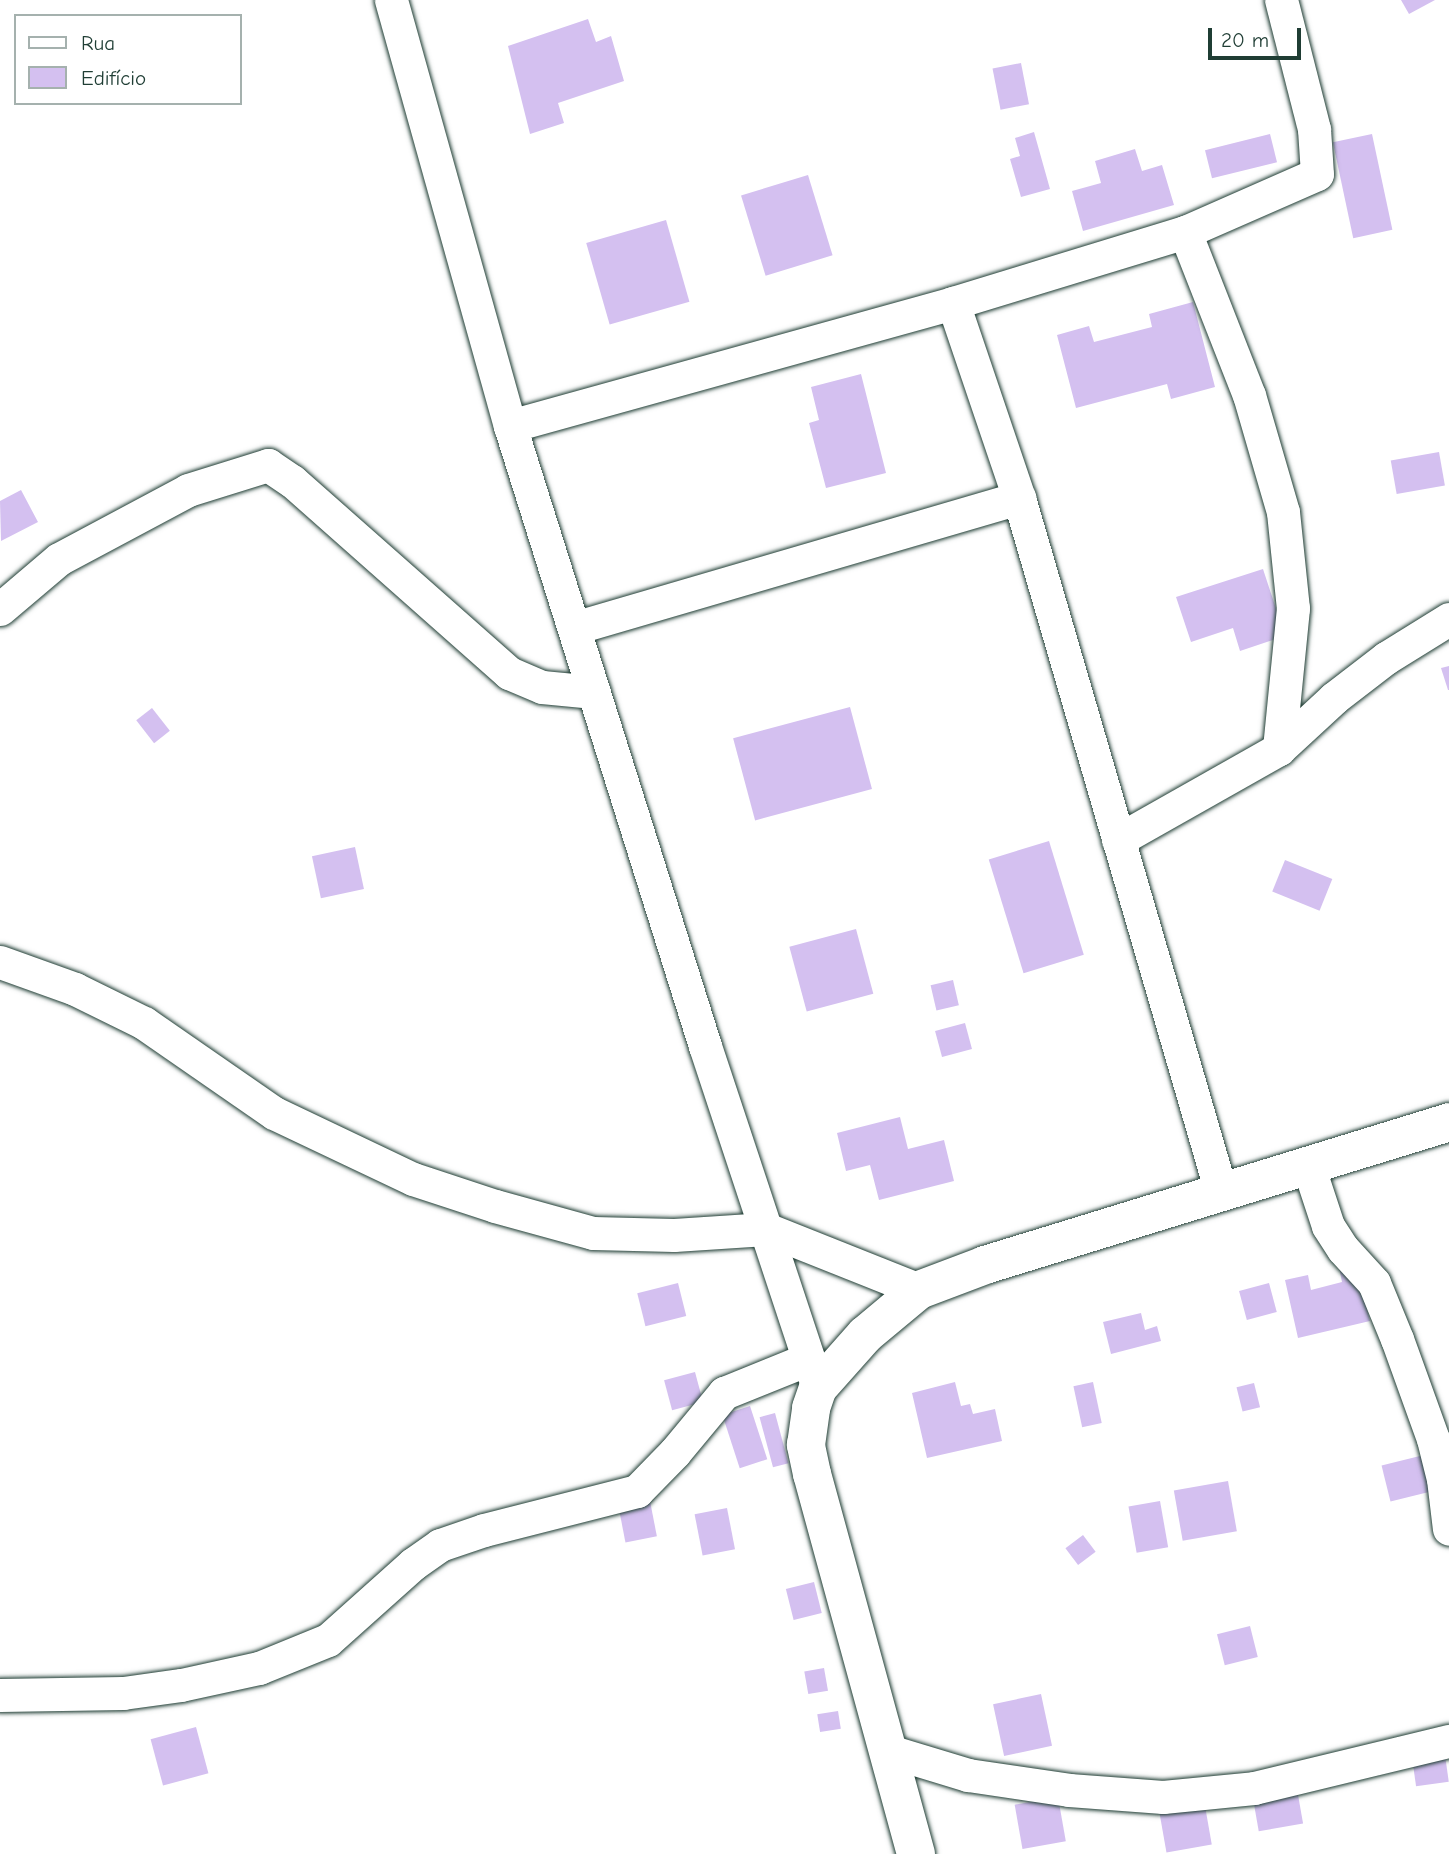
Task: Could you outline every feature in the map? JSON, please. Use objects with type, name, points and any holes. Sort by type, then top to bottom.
[{"type":"main road","points":[[916,1854],[812,1474],[806,1445],[813,1373],[865,1335],[919,1290],[985,1265],[1449,1122]]},
{"type":"street","points":[[0,1695],[123,1693],[181,1685],[259,1668],[328,1640],[413,1564],[440,1545],[484,1530],[637,1492],[675,1452],[724,1393],[813,1373],[510,426],[391,0]]},
{"type":"street","points":[[510,426],[953,303],[1185,232],[1317,174],[1314,129],[1281,0]]},
{"type":"street","points":[[1185,232],[1249,395],[1283,512],[1293,608],[1279,749]]},
{"type":"street","points":[[953,303],[1019,498],[1221,1192]]},
{"type":"street","points":[[0,609],[59,559],[188,490],[268,465],[292,481],[509,673],[542,687],[594,692]]},
{"type":"street","points":[[574,628],[1019,498]]},
{"type":"street","points":[[1118,840],[1279,749],[1334,698],[1386,658],[1449,619]]},
{"type":"street","points":[[0,962],[75,989],[144,1023],[274,1113],[413,1179],[495,1206],[593,1233],[674,1235],[766,1229],[919,1290]]},
{"type":"street","points":[[1308,1166],[1328,1226],[1343,1249],[1363,1267],[1374,1283],[1397,1339],[1433,1439],[1443,1479],[1449,1528]]},
{"type":"street","points":[[889,1751],[968,1775],[1069,1790],[1163,1797],[1254,1788],[1449,1741]]},
{"type":"building","points":[[1401,0],[1435,0],[1409,14]]},
{"type":"building","points":[[588,19],[596,42],[611,36],[624,81],[558,103],[564,123],[530,134],[508,46]]},
{"type":"building","points":[[1021,63],[1029,104],[1001,110],[993,69]]},
{"type":"building","points":[[1034,132],[1050,189],[1021,197],[1010,159],[1020,156],[1015,138]]},
{"type":"building","points":[[1270,134],[1277,162],[1212,178],[1205,150]]},
{"type":"building","points":[[1372,134],[1392,230],[1353,238],[1333,142]]},
{"type":"building","points":[[1135,149],[1142,171],[1162,165],[1174,205],[1083,231],[1072,191],[1101,183],[1095,161]]},
{"type":"building","points":[[808,175],[833,255],[766,276],[741,195]]},
{"type":"building","points":[[666,220],[689,302],[610,325],[586,243]]},
{"type":"building","points":[[1193,302],[1215,387],[1171,399],[1167,384],[1076,408],[1057,335],[1089,326],[1094,342],[1152,327],[1149,314]]},
{"type":"building","points":[[861,374],[886,473],[826,488],[809,423],[819,420],[811,387]]},
{"type":"building","points":[[1439,452],[1445,485],[1397,494],[1391,461]]},
{"type":"building","points":[[21,490],[38,522],[1,541],[0,501]]},
{"type":"building","points":[[1263,569],[1285,636],[1240,651],[1233,628],[1191,642],[1176,597]]},
{"type":"building","points":[[1449,666],[1449,690],[1448,690],[1441,668]]},
{"type":"building","points":[[850,707],[872,789],[755,820],[733,738]]},
{"type":"building","points":[[152,708],[170,731],[154,743],[136,720]]},
{"type":"building","points":[[1049,841],[1084,955],[1024,973],[989,859]]},
{"type":"building","points":[[355,847],[364,889],[321,898],[312,856]]},
{"type":"building","points":[[1285,860],[1332,879],[1320,911],[1272,892]]},
{"type":"building","points":[[856,929],[873,994],[807,1012],[789,947]]},
{"type":"building","points":[[953,980],[959,1005],[936,1011],[931,985]]},
{"type":"building","points":[[965,1023],[972,1049],[942,1057],[935,1031]]},
{"type":"building","points":[[900,1117],[908,1149],[944,1140],[954,1181],[879,1200],[870,1165],[846,1171],[837,1133]]},
{"type":"building","points":[[1356,1263],[1370,1321],[1298,1338],[1285,1280],[1308,1275],[1311,1290],[1342,1282],[1339,1267]]},
{"type":"building","points":[[678,1283],[686,1316],[645,1326],[637,1293]]},
{"type":"building","points":[[1269,1283],[1277,1312],[1247,1320],[1239,1291]]},
{"type":"building","points":[[1141,1313],[1145,1330],[1157,1326],[1161,1341],[1111,1354],[1103,1322]]},
{"type":"building","points":[[695,1372],[703,1402],[672,1410],[664,1380]]},
{"type":"building","points":[[955,1382],[961,1406],[970,1404],[973,1414],[995,1409],[1002,1441],[927,1458],[912,1393]]},
{"type":"building","points":[[1093,1382],[1102,1423],[1082,1427],[1073,1386]]},
{"type":"building","points":[[1254,1383],[1260,1407],[1243,1412],[1237,1387]]},
{"type":"building","points":[[750,1406],[767,1459],[740,1468],[722,1415]]},
{"type":"building","points":[[775,1413],[788,1463],[773,1467],[760,1417]]},
{"type":"building","points":[[1432,1453],[1441,1489],[1390,1501],[1382,1466]]},
{"type":"building","points":[[1228,1481],[1237,1531],[1183,1541],[1174,1491]]},
{"type":"building","points":[[650,1501],[657,1536],[625,1542],[619,1507]]},
{"type":"building","points":[[1160,1501],[1168,1547],[1137,1553],[1128,1507]]},
{"type":"building","points":[[727,1508],[735,1549],[703,1556],[695,1514]]},
{"type":"building","points":[[1083,1535],[1096,1552],[1078,1565],[1065,1548]]},
{"type":"building","points":[[814,1582],[822,1613],[794,1620],[786,1589]]},
{"type":"building","points":[[1250,1626],[1258,1657],[1225,1665],[1217,1634]]},
{"type":"building","points":[[824,1668],[828,1691],[808,1694],[804,1671]]},
{"type":"building","points":[[1041,1694],[1052,1746],[1004,1756],[993,1704]]},
{"type":"building","points":[[838,1711],[841,1729],[820,1732],[817,1714]]},
{"type":"building","points":[[196,1727],[208,1773],[163,1786],[151,1739]]},
{"type":"building","points":[[1445,1755],[1449,1782],[1416,1786],[1412,1760]]},
{"type":"building","points":[[1297,1789],[1303,1823],[1259,1831],[1253,1797]]},
{"type":"building","points":[[1058,1797],[1066,1841],[1022,1849],[1015,1805]]},
{"type":"building","points":[[1205,1806],[1212,1844],[1166,1852],[1160,1814]]}]
